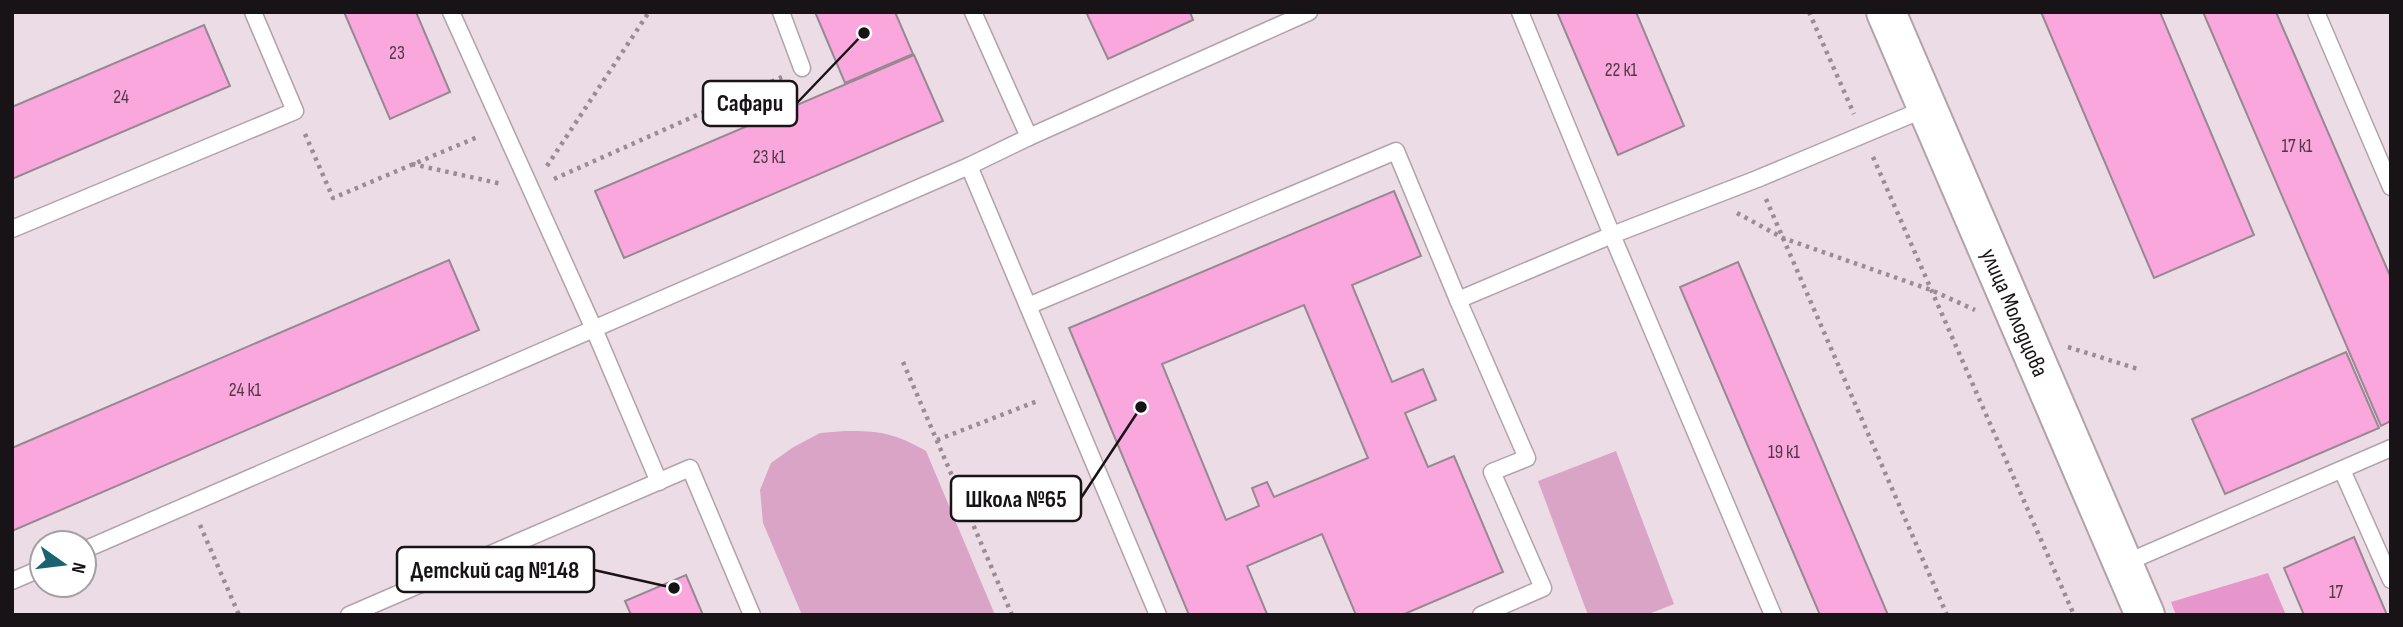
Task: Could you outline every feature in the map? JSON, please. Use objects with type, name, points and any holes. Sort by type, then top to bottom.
[{"type":"street","name":"улица Молодцова","points":[[1886,12],[2145,615]]},
{"type":"lane","points":[[12,229],[295,111],[253,12]]},
{"type":"lane","points":[[451,12],[659,482]]},
{"type":"lane","points":[[781,12],[802,68]]},
{"type":"lane","points":[[973,12],[1030,136]]},
{"type":"lane","points":[[98,544],[969,166],[1030,136],[1309,12]]},
{"type":"lane","points":[[1520,12],[1773,615]]},
{"type":"lane","points":[[2316,12],[2391,187]]},
{"type":"lane","points":[[1458,300],[1927,108]]},
{"type":"lane","points":[[1028,306],[1396,151],[1527,458],[1492,472],[1543,588],[1480,615]]},
{"type":"lane","points":[[969,166],[1158,615]]},
{"type":"lane","points":[[2123,564],[2391,448]]},
{"type":"lane","points":[[349,615],[690,468],[752,615]]},
{"type":"lane","points":[[2342,470],[2390,574]]},
{"type":"path","points":[[531,190],[649,12]]},
{"type":"path","points":[[1809,12],[2074,615]]},
{"type":"path","points":[[412,164],[531,190],[802,68]]},
{"type":"path","points":[[295,111],[333,198],[503,127]]},
{"type":"path","points":[[1757,179],[1947,615]]},
{"type":"path","points":[[1709,198],[1783,238],[1931,290]]},
{"type":"path","points":[[903,362],[1012,615]]},
{"type":"path","points":[[937,440],[1063,390]]},
{"type":"path","points":[[191,505],[239,615]]},
{"type":"shaded area","points":[[845,431],[887,434],[926,451],[995,615],[802,615],[763,523],[760,490],[771,463],[792,448],[820,433]]},
{"type":"shaded area","points":[[1616,451],[1674,604],[1646,615],[1588,615],[1538,481]]},
{"type":"shaded area","points":[[2268,573],[2286,615],[2176,615],[2171,602]]},
{"type":"building","points":[[344,12],[416,12],[450,92],[390,119]]},
{"type":"building","points":[[815,12],[895,12],[913,54],[845,83]]},
{"type":"building","points":[[1086,12],[1190,12],[1193,20],[1108,59]]},
{"type":"building","points":[[1557,12],[1636,12],[1684,126],[1618,155]]},
{"type":"building","points":[[2041,12],[2160,12],[2254,235],[2154,278]]},
{"type":"building","points":[[2203,12],[2276,12],[2391,278],[2391,421],[2381,426]]},
{"type":"building","points":[[204,25],[230,86],[12,179],[12,107]]},
{"type":"building","points":[[914,55],[943,121],[624,258],[595,191]]},
{"type":"building","points":[[1394,191],[1421,256],[1352,285],[1392,382],[1423,369],[1436,400],[1405,413],[1428,467],[1454,456],[1503,572],[1402,615],[1356,615],[1322,534],[1247,566],[1267,614],[1189,615],[1069,328]],"holes":[[[1304,305],[1368,458],[1274,497],[1267,482],[1252,488],[1259,506],[1226,520],[1162,364]]]},
{"type":"building","points":[[449,260],[479,330],[12,531],[12,448]]},
{"type":"building","points":[[1738,262],[1888,615],[1820,615],[1680,287]]},
{"type":"building","points":[[2346,352],[2379,428],[2225,494],[2192,419]]},
{"type":"building","points":[[2354,537],[2387,615],[2304,615],[2284,568]]},
{"type":"building","points":[[686,575],[703,615],[631,615],[625,601]]},
{"type":"place","name":"Сафари","points":[[864,33]]},
{"type":"place","name":"Школа №65","points":[[1141,407]]},
{"type":"place","name":"Детский сад №148","points":[[674,588]]}]
